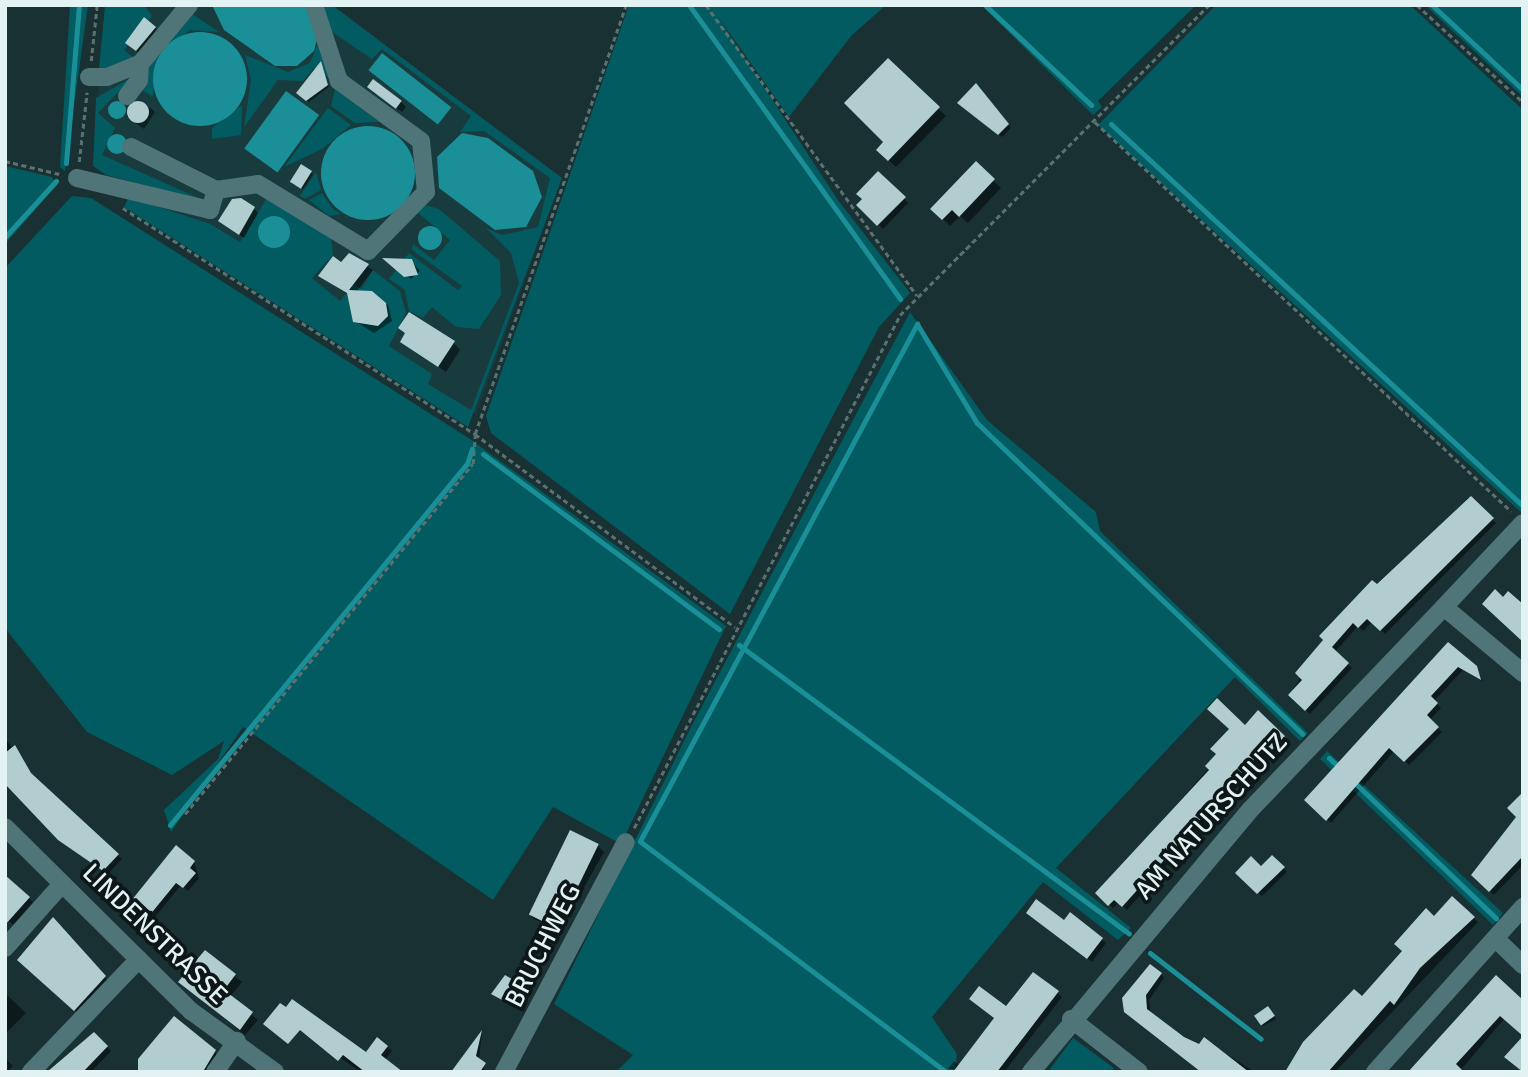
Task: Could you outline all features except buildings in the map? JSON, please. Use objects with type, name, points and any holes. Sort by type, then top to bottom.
[{"type":"street","points":[[89,77],[107,77],[140,64],[188,5]]},
{"type":"street","points":[[131,146],[216,190],[258,184],[368,251],[426,192],[422,141],[339,80],[314,5]]},
{"type":"street","points":[[127,96],[139,80],[140,64]]},
{"type":"street","points":[[77,178],[209,210],[216,190]]},
{"type":"street","name":"AM NATURSCHUTZ","points":[[1031,1072],[1071,1019],[1251,809],[1444,607],[1518,518]]},
{"type":"street","points":[[1444,607],[1523,673]]},
{"type":"street","name":"LINDENSTRASSE","points":[[5,827],[191,1011],[237,1041],[275,1072]]},
{"type":"street","name":"BRUCHWEG","points":[[504,1072],[626,842]]},
{"type":"street","points":[[5,948],[62,884]]},
{"type":"street","points":[[1375,1072],[1497,940],[1523,907]]},
{"type":"street","points":[[1497,940],[1523,965]]},
{"type":"street","points":[[31,1072],[139,959]]},
{"type":"street","points":[[1071,1019],[1139,1072]]},
{"type":"street","points":[[215,1072],[237,1041]]},
{"type":"path","points":[[185,814],[473,464],[475,434],[626,5]]},
{"type":"path","points":[[706,5],[917,295]]},
{"type":"path","points":[[626,842],[888,334],[917,295],[1209,5]]},
{"type":"path","points":[[1416,5],[1523,102]]},
{"type":"path","points":[[1095,121],[1518,518]]},
{"type":"path","points":[[5,161],[77,178]]},
{"type":"path","points":[[112,201],[475,434],[735,627]]},
{"type":"shaded area","points":[[70,5],[88,5],[65,171],[60,167]]},
{"type":"shaded area","points":[[105,5],[332,5],[562,178],[476,414],[126,201],[135,183],[93,166]]},
{"type":"shaded area","points":[[105,5],[144,5],[152,16],[124,50],[135,59],[125,67],[99,69]]},
{"type":"shaded area","points":[[212,5],[305,5],[317,39],[314,51],[297,66],[275,66],[224,30]]},
{"type":"shaded area","points":[[321,5],[332,5],[562,178],[468,427],[124,207],[129,197],[210,224],[240,242],[267,198],[331,237],[333,255],[312,278],[340,301],[353,284],[361,289],[373,270],[400,291],[406,313],[389,346],[432,374],[428,384],[471,410],[519,283],[511,253],[486,228],[502,235],[538,227],[550,178],[484,131],[460,132],[471,116],[382,49],[372,59],[332,32]]},
{"type":"shaded area","points":[[629,5],[886,5],[851,36],[789,117],[716,14],[838,200],[910,293],[879,327],[730,614],[491,433],[486,416]]},
{"type":"shaded area","points":[[981,5],[1196,5],[1098,101],[1102,107],[1093,115]]},
{"type":"shaded area","points":[[1216,5],[1410,5],[1523,110],[1523,514],[1098,125]]},
{"type":"shaded area","points":[[1425,5],[1523,5],[1523,97]]},
{"type":"shaded area","points":[[191,13],[219,32],[191,30],[158,51],[153,97],[142,90],[154,51]]},
{"type":"shaded area","points":[[200,32],[218,36],[233,46],[243,61],[247,79],[243,97],[233,112],[218,122],[200,126],[182,122],[167,112],[157,97],[153,79],[157,61],[167,46],[182,36]]},
{"type":"shaded area","points":[[321,35],[332,80],[314,68],[303,81],[278,80],[244,127],[251,80],[245,55],[288,72],[310,63]]},
{"type":"shaded area","points":[[382,53],[451,107],[438,125],[368,70]]},
{"type":"shaded area","points":[[134,76],[98,113],[115,128],[102,155],[203,200],[106,175],[93,166],[96,98]]},
{"type":"shaded area","points":[[335,89],[379,122],[355,123],[331,106]]},
{"type":"shaded area","points":[[286,91],[319,115],[277,173],[244,148]]},
{"type":"shaded area","points":[[113,101],[121,101],[126,110],[124,117],[113,119],[108,114],[108,106]]},
{"type":"shaded area","points":[[242,105],[241,135],[212,139],[212,128]]},
{"type":"shaded area","points":[[328,108],[351,125],[322,149],[284,167]]},
{"type":"shaded area","points":[[368,126],[386,129],[401,140],[412,155],[415,173],[412,191],[401,206],[386,217],[368,220],[350,217],[335,206],[324,191],[321,173],[324,155],[335,140],[350,129]]},
{"type":"shaded area","points":[[462,133],[488,138],[533,171],[542,197],[526,227],[495,230],[439,188],[437,157]]},
{"type":"shaded area","points":[[117,134],[124,137],[127,144],[124,151],[117,154],[110,151],[107,144],[110,137]]},
{"type":"shaded area","points":[[5,166],[52,177],[57,185],[5,244]]},
{"type":"shaded area","points":[[316,172],[321,190],[305,199],[300,196]]},
{"type":"shaded area","points":[[322,193],[333,209],[341,214],[329,216],[309,200]]},
{"type":"shaded area","points":[[72,196],[91,198],[470,439],[726,626],[621,844],[553,807],[493,900],[243,727],[171,832],[164,810],[218,759],[224,741],[172,775],[87,732],[5,628],[5,268]]},
{"type":"shaded area","points":[[425,205],[439,209],[500,261],[501,295],[479,329],[456,327],[432,307],[423,318],[409,311],[405,290],[389,279],[409,253],[458,290],[462,286],[412,250],[413,244],[434,260],[450,240],[415,210]]},
{"type":"shaded area","points":[[274,216],[285,221],[290,232],[285,243],[274,248],[263,243],[258,232],[263,221]]},
{"type":"shaded area","points":[[430,226],[439,229],[442,238],[439,247],[430,250],[421,247],[418,238],[421,229]]},
{"type":"shaded area","points":[[910,312],[987,420],[1096,512],[1100,531],[1308,733],[1300,741],[1235,677],[1056,868],[1131,928],[1118,940],[1043,882],[932,1017],[957,1054],[955,1072],[616,1072],[633,1055],[554,1004],[691,727]]},
{"type":"shaded area","points":[[1327,751],[1503,913],[1493,925],[1320,759]]},
{"type":"shaded area","points":[[1073,1038],[1114,1068],[1111,1072],[1048,1072]]},
{"type":"waterway","points":[[66,163],[79,5]]},
{"type":"waterway","points":[[689,5],[900,299]]},
{"type":"waterway","points":[[985,5],[1091,105]]},
{"type":"waterway","points":[[1432,5],[1523,90]]},
{"type":"waterway","points":[[1111,124],[1523,506]]},
{"type":"waterway","points":[[5,237],[56,181]]},
{"type":"waterway","points":[[946,1072],[640,841],[917,324],[977,423],[1302,734]]},
{"type":"waterway","points":[[170,825],[467,464],[472,449]]},
{"type":"waterway","points":[[483,454],[719,629]]},
{"type":"waterway","points":[[739,645],[1129,934]]},
{"type":"waterway","points":[[1329,758],[1340,768]]},
{"type":"waterway","points":[[1354,782],[1496,918]]},
{"type":"waterway","points":[[1150,953],[1261,1039]]}]
